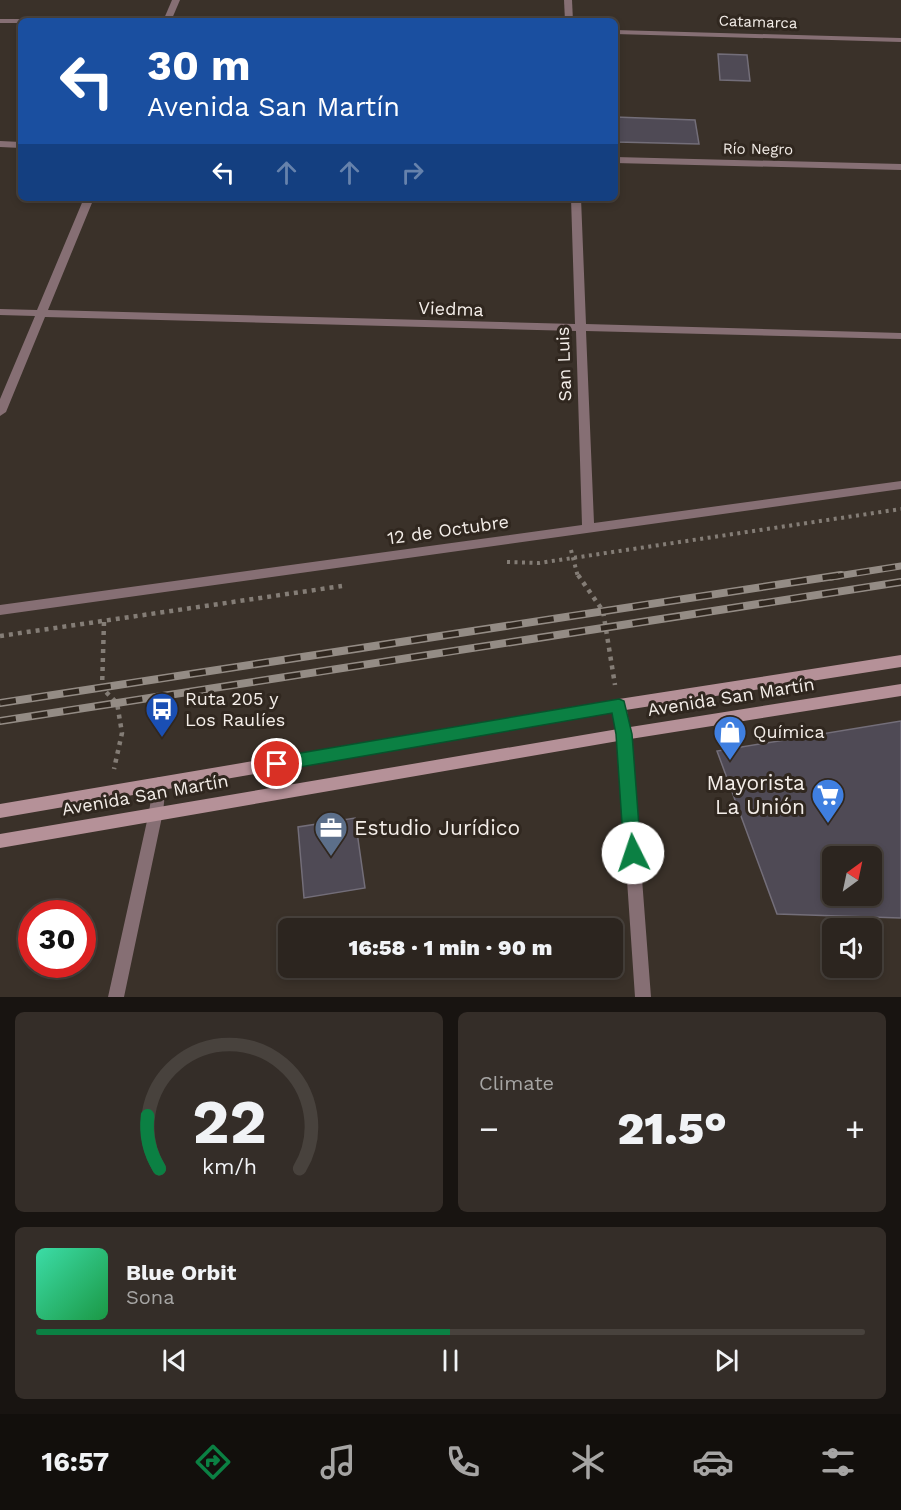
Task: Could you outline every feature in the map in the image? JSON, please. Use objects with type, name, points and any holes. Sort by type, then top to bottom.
[{"type":"main road","name":"Avenida San Martín","points":[[0,811],[619,705],[901,661]]},
{"type":"main road","name":"Avenida San Martín","points":[[0,841],[156,812],[901,690]]},
{"type":"street","points":[[168,18],[176,0]]},
{"type":"street","points":[[568,0],[569,18]]},
{"type":"street","points":[[0,21],[18,21]]},
{"type":"street","name":"Catamarca","points":[[618,32],[901,40]]},
{"type":"street","points":[[0,144],[18,145]]},
{"type":"street","name":"Río Negro","points":[[618,160],[901,167]]},
{"type":"street","points":[[0,412],[88,201]]},
{"type":"street","name":"San Luis","points":[[576,201],[588,529]]},
{"type":"street","name":"Viedma","points":[[0,312],[901,336]]},
{"type":"street","name":"12 de Octubre","points":[[0,610],[901,485]]},
{"type":"street","points":[[619,705],[624,734],[643,997]]},
{"type":"street","points":[[116,997],[156,812],[159,784]]},
{"type":"path","points":[[501,562],[539,563],[901,509]]},
{"type":"path","points":[[565,532],[578,576],[603,611],[619,705]]},
{"type":"path","points":[[0,636],[349,585]]},
{"type":"path","points":[[99,596],[104,622],[102,687],[117,703],[122,733],[109,793]]},
{"type":"building","points":[[718,54],[747,55],[750,81],[720,80]]},
{"type":"building","points":[[618,117],[695,120],[699,144],[618,142]]},
{"type":"building","points":[[901,721],[901,918],[777,914],[717,751]]},
{"type":"building","name":"Estudio Jurídico","points":[[355,818],[365,888],[304,898],[298,827]]},
{"type":"railway","points":[[831,577],[901,566]]},
{"type":"railway","points":[[0,703],[841,575]]},
{"type":"railway","points":[[0,721],[901,582]]},
{"type":"place","name":"Ruta 205 y Los Raulíes","points":[[162,738]]},
{"type":"place","name":"Química","points":[[730,761]]},
{"type":"place","name":"Mayorista La Unión","points":[[828,824]]},
{"type":"place","name":"Estudio Jurídico","points":[[331,857]]},
{"type":"route","points":[[277,764],[619,705],[624,734],[633,853]]}]
